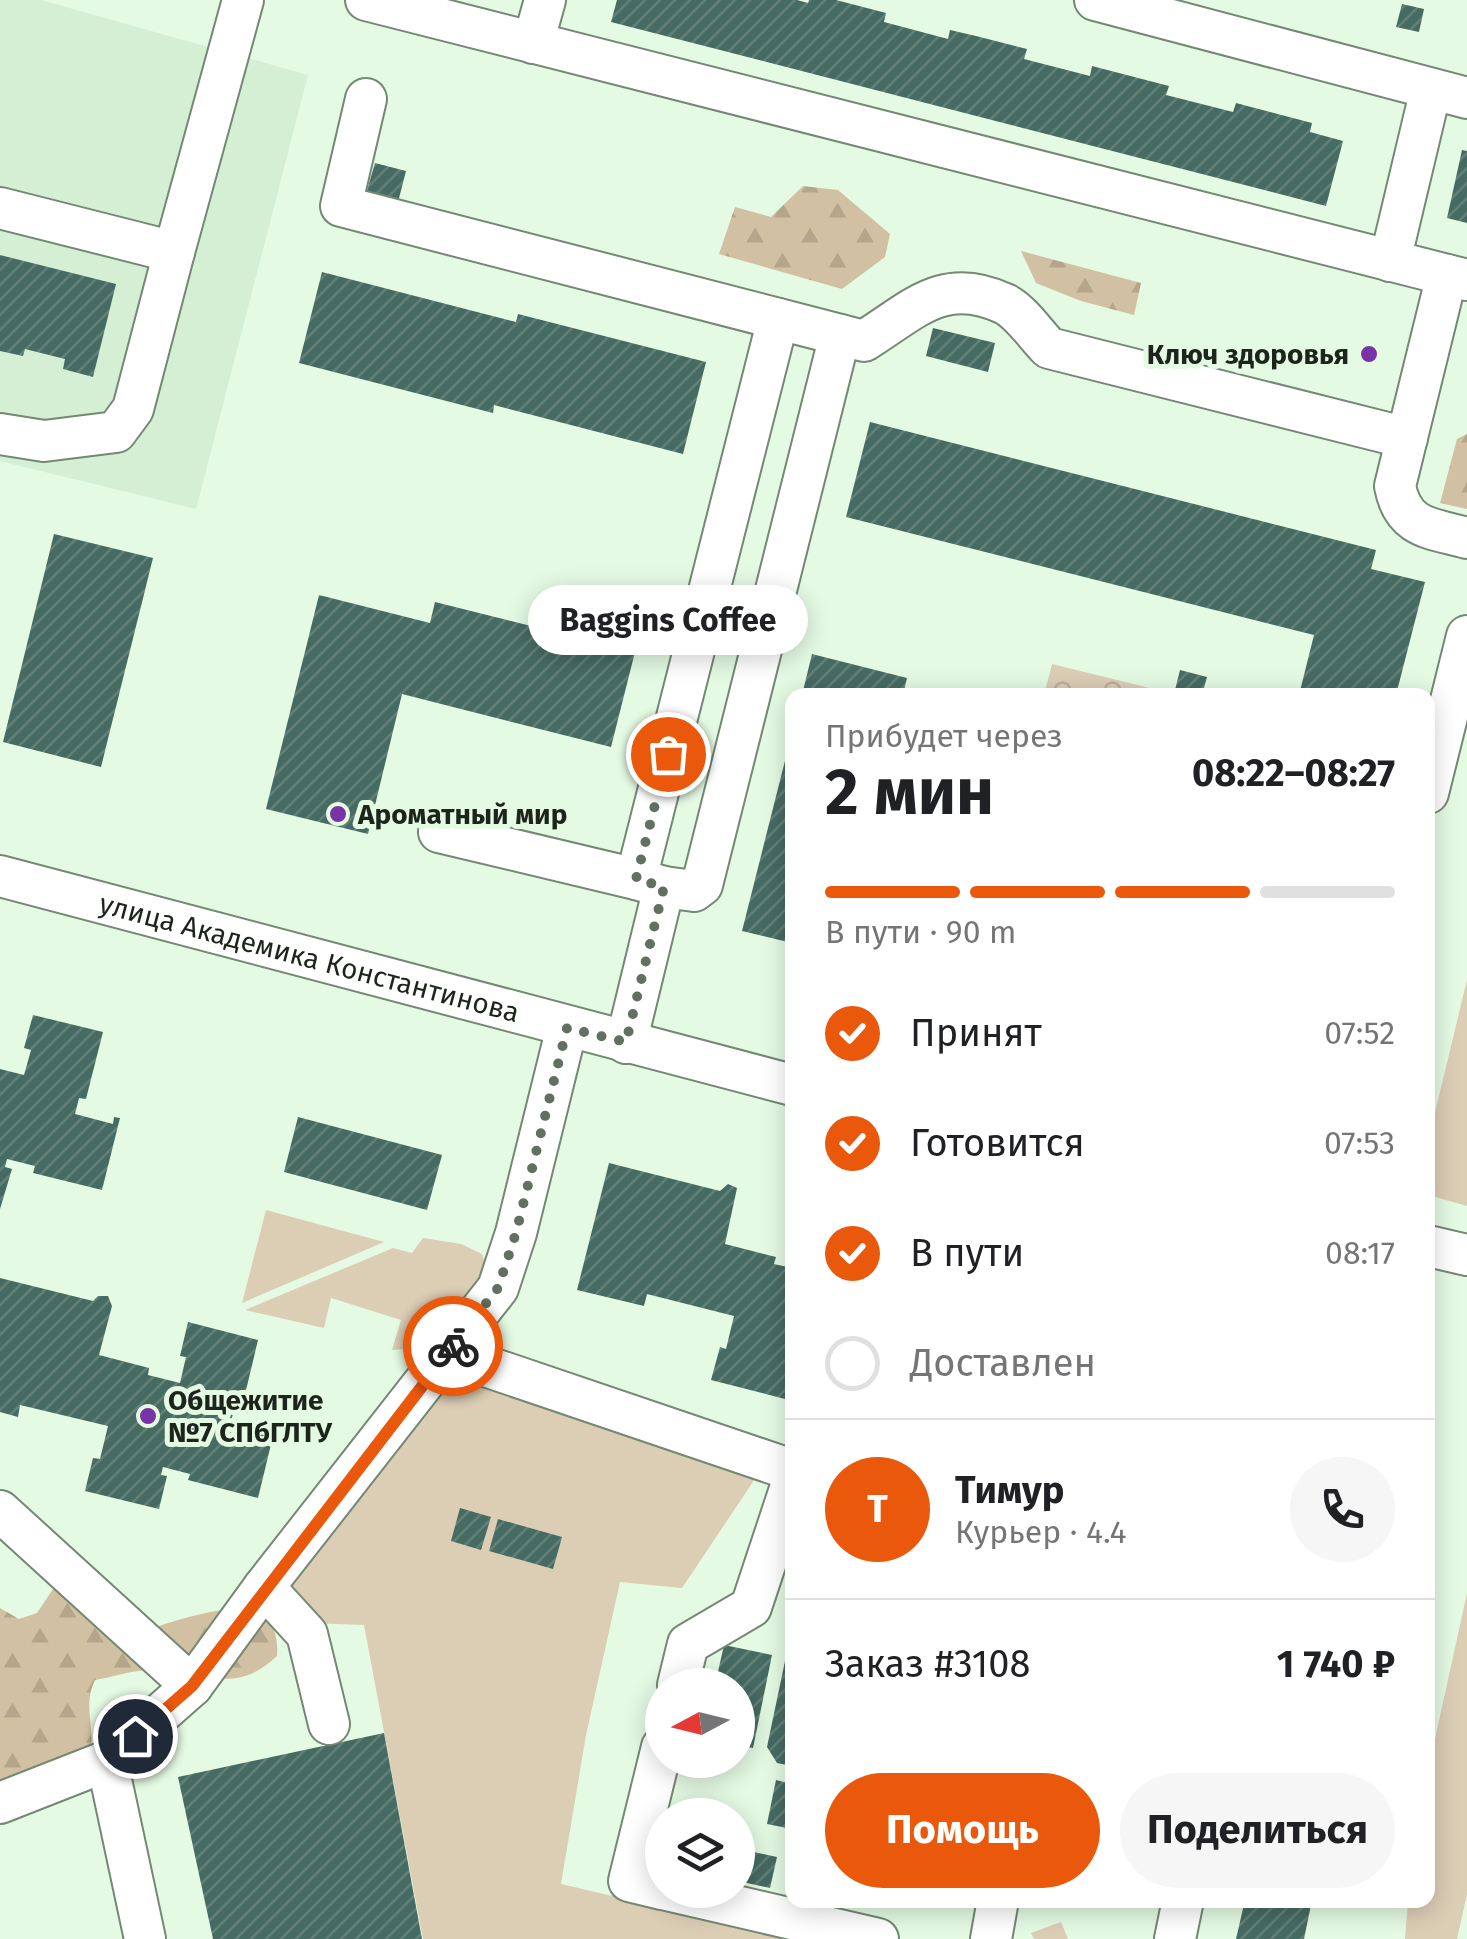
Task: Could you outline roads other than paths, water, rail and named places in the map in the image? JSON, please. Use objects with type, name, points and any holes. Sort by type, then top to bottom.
[{"type":"street","points":[[0,434],[44,441],[116,432],[132,409],[243,0]]},
{"type":"street","points":[[366,0],[1457,278],[1406,438],[1395,486],[1402,510],[1420,526],[1467,538]]},
{"type":"street","points":[[533,42],[545,0]]},
{"type":"street","points":[[1095,0],[1232,17],[1449,94],[1390,261]]},
{"type":"street","points":[[366,99],[341,206],[864,341],[935,296],[954,291],[1007,305],[1049,348],[1406,438]]},
{"type":"street","points":[[0,208],[174,252]]},
{"type":"street","points":[[626,1042],[650,883],[778,320]]},
{"type":"street","points":[[439,832],[650,883],[694,891],[702,885],[840,335]]},
{"type":"street","points":[[1435,765],[1467,636]]},
{"type":"street","name":"улица Академика Константинова","points":[[0,876],[785,1084]]},
{"type":"street","points":[[0,1803],[107,1761],[192,1686],[498,1288],[516,1233],[567,1028]]},
{"type":"street","points":[[1435,1248],[1467,1255]]},
{"type":"street","points":[[447,1353],[785,1468]]},
{"type":"street","points":[[682,1668],[688,1644],[752,1607],[785,1505]]},
{"type":"street","points":[[0,1511],[192,1686]]},
{"type":"street","points":[[264,1588],[307,1634],[329,1724]]},
{"type":"street","points":[[107,1761],[144,1939]]},
{"type":"street","points":[[645,1816],[629,1881],[645,1885]]},
{"type":"street","points":[[743,1908],[878,1939]]},
{"type":"street","points":[[991,1939],[997,1908]]},
{"type":"street","points":[[1175,1939],[1181,1908]]},
{"type":"place","name":"Ключ здоровья","points":[[1369,354]]},
{"type":"place","name":"Baggins Coffee","points":[[668,754]]},
{"type":"place","name":"Ароматный мир","points":[[338,814]]},
{"type":"place","name":"Общежитие №7 СПбГЛТУ","points":[[148,1416]]}]
